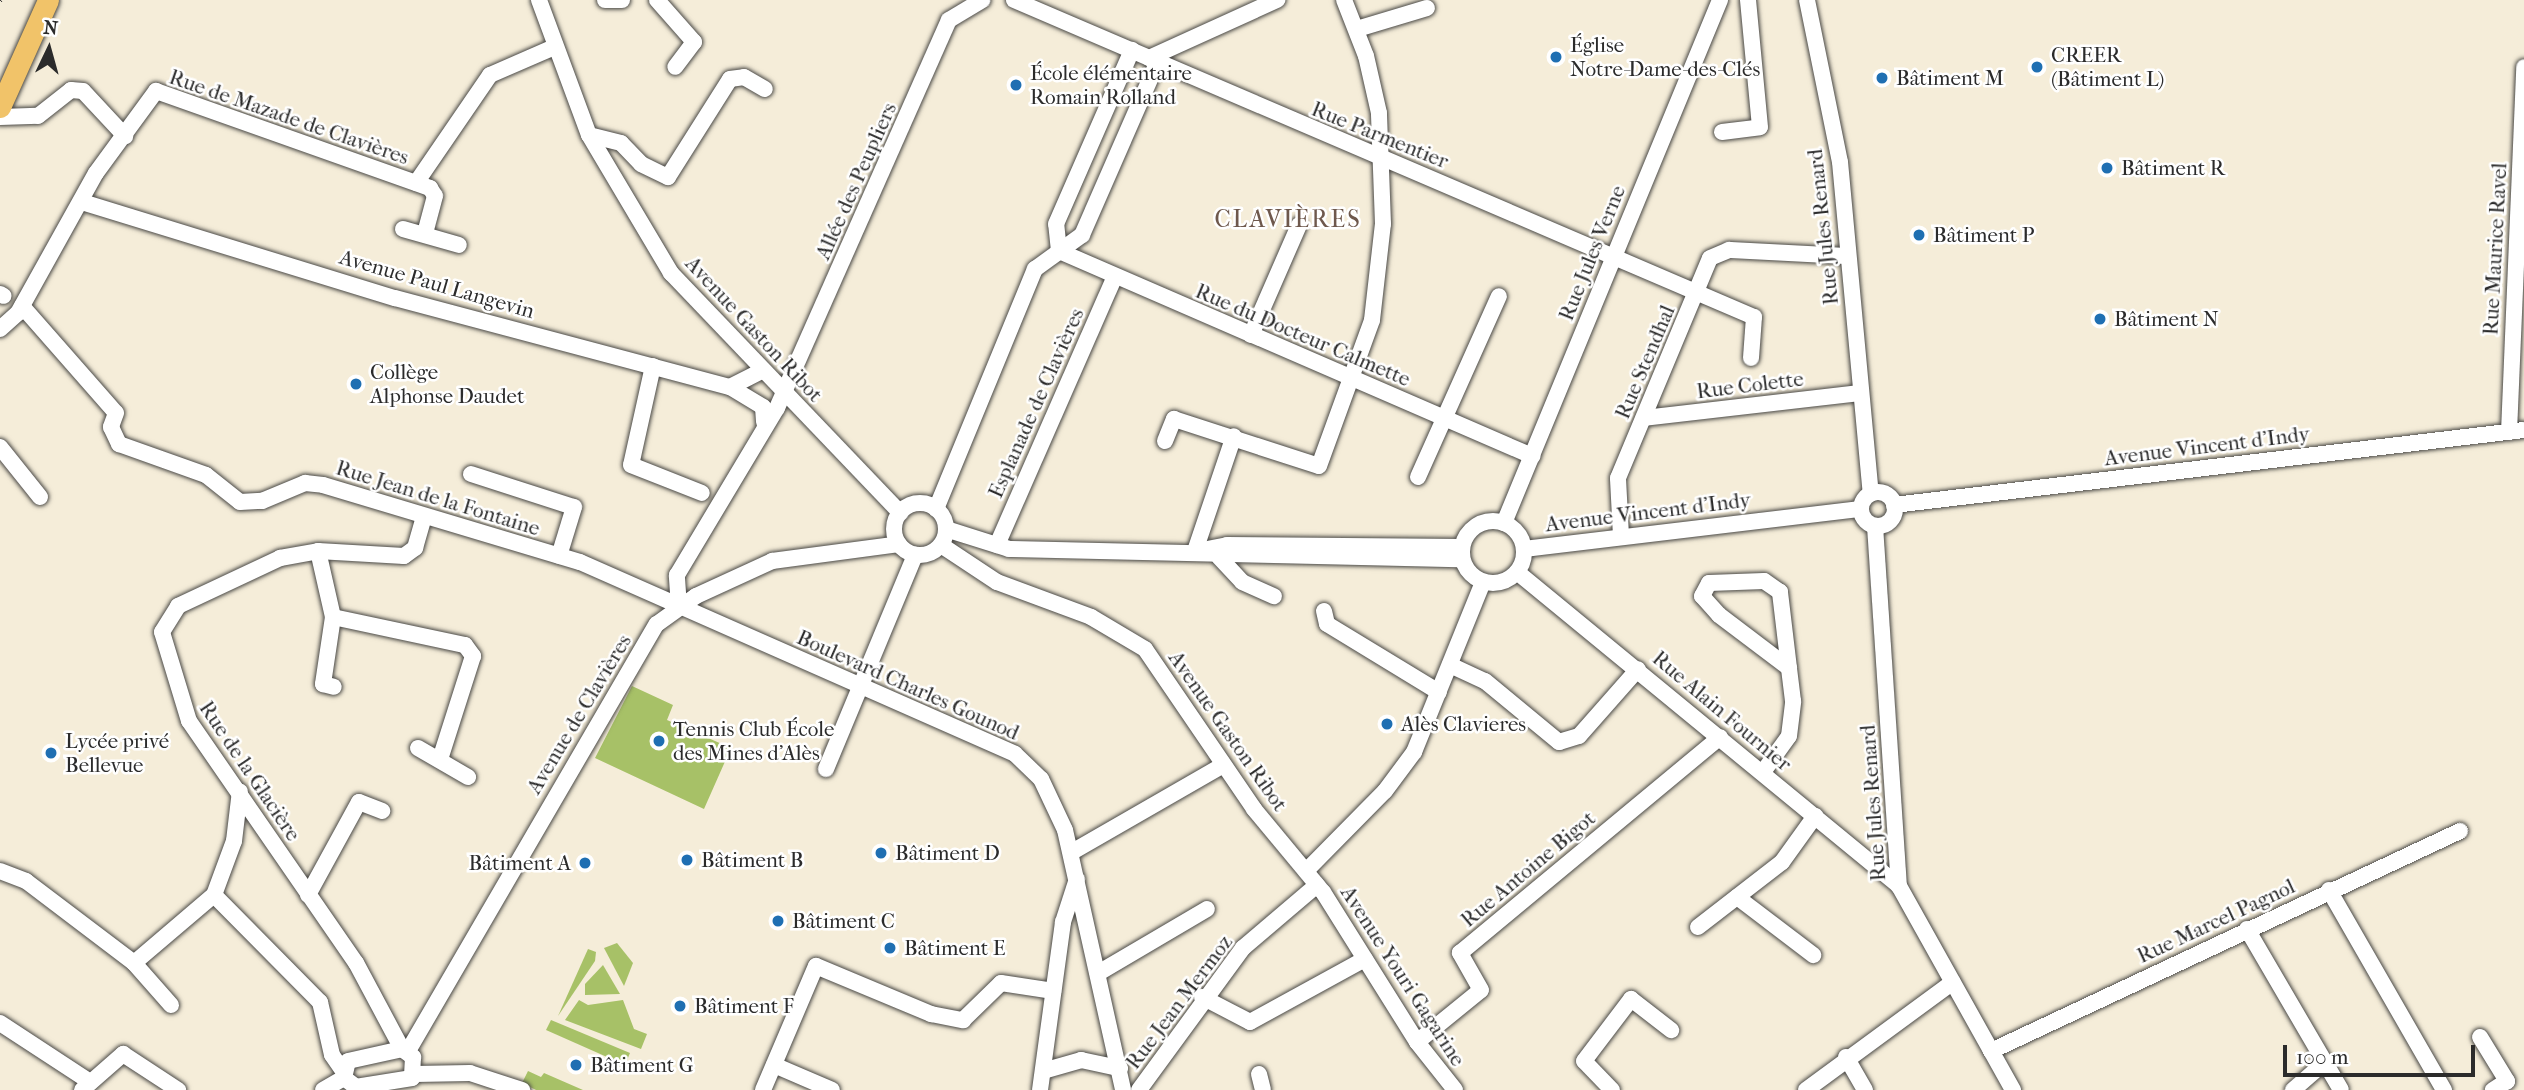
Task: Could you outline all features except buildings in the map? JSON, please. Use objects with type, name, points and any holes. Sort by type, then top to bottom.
[{"type":"main road","points":[[0,107],[48,0]]},
{"type":"street","name":"Avenue Gaston Ribot","points":[[539,0],[552,48],[589,135],[671,273],[761,371],[901,513]]},
{"type":"street","points":[[605,0],[622,0]]},
{"type":"street","points":[[657,0],[694,41],[675,68]]},
{"type":"street","name":"Allée des Peupliers","points":[[679,607],[677,575],[781,391],[949,20],[982,0]]},
{"type":"street","points":[[1014,0],[1132,50],[1056,224],[1059,251]]},
{"type":"street","points":[[943,537],[936,509],[1035,269],[1082,235],[1154,60],[1277,0]]},
{"type":"street","points":[[1165,441],[1174,419],[1234,436],[1317,474],[1372,320],[1383,158],[1357,29],[1344,0]]},
{"type":"street","name":"Rue Jules Verne","points":[[1504,523],[1720,0]]},
{"type":"street","points":[[1722,132],[1760,128],[1748,0]]},
{"type":"street","name":"Rue Jules Renard","points":[[1807,0],[1840,162],[1871,494]]},
{"type":"street","points":[[1357,29],[1426,8]]},
{"type":"street","name":"Rue de Mazade de Clavières","points":[[416,183],[490,75],[552,48]]},
{"type":"street","name":"Rue Parmentier","points":[[1132,50],[1614,257]]},
{"type":"street","name":"Rue Maurice Ravel","points":[[2516,431],[2524,67]]},
{"type":"street","points":[[589,135],[621,143],[641,164],[668,177],[730,79],[744,77],[765,89]]},
{"type":"street","points":[[0,117],[38,116],[71,90],[83,91],[125,136]]},
{"type":"street","name":"Rue de Mazade de Clavières","points":[[0,329],[20,309],[82,202],[156,91],[416,183],[435,196],[425,234]]},
{"type":"street","name":"Avenue Paul Langevin","points":[[82,202],[395,298],[738,391]]},
{"type":"street","points":[[1251,335],[1299,225]]},
{"type":"street","points":[[402,229],[459,245]]},
{"type":"street","points":[[1751,358],[1754,317],[1697,294],[1710,258],[1729,250],[1848,256]]},
{"type":"street","name":"Rue du Docteur Calmette","points":[[1059,251],[1114,278],[1532,456]]},
{"type":"street","name":"Rue Stendhal","points":[[1614,257],[1697,294],[1618,478],[1621,536]]},
{"type":"street","name":"Esplanade de Clavières","points":[[997,545],[1114,278]]},
{"type":"street","points":[[1418,477],[1499,296]]},
{"type":"street","name":"Rue Jean de la Fontaine","points":[[20,309],[116,413],[112,435],[130,452],[206,475],[248,504],[305,483],[559,556],[679,607]]},
{"type":"street","points":[[653,366],[631,465],[702,493]]},
{"type":"street","points":[[738,391],[761,371]]},
{"type":"street","points":[[738,391],[781,391]]},
{"type":"street","points":[[738,391],[763,407],[764,422]]},
{"type":"street","name":"Rue Colette","points":[[1644,418],[1861,393]]},
{"type":"street","name":"Avenue Vincent d'Indy","points":[[1894,505],[2516,431]]},
{"type":"street","points":[[1195,551],[1234,436]]},
{"type":"street","points":[[0,447],[40,497]]},
{"type":"street","points":[[471,474],[574,507],[559,556]]},
{"type":"street","points":[[1871,494],[1885,494],[1894,505],[1893,518],[1875,526],[1861,509],[1871,494]]},
{"type":"street","points":[[915,555],[899,544],[894,530],[901,513],[920,503],[936,509]]},
{"type":"street","name":"Avenue Vincent d'Indy","points":[[1524,549],[1861,509]]},
{"type":"street","name":"Rue de la Glacière","points":[[415,1081],[405,1050],[356,963],[180,702],[162,645],[167,618],[178,606],[280,558],[318,551],[404,556],[415,548],[424,517]]},
{"type":"street","points":[[1462,553],[1483,523],[1504,523],[1524,549],[1517,572],[1502,582],[1483,582]]},
{"type":"street","name":"Rue Jules Renard","points":[[1875,526],[1899,886],[2012,1090]]},
{"type":"street","name":"Avenue Gaston Ribot","points":[[943,537],[997,582],[1129,636],[1163,670],[1223,765],[1317,885]]},
{"type":"street","points":[[826,769],[915,555],[943,537],[997,545],[1195,551],[1220,557],[1462,553]]},
{"type":"street","name":"Avenue de Clavières","points":[[405,1050],[650,636],[679,607],[772,561],[899,544]]},
{"type":"street","points":[[1195,551],[1227,545],[1462,553]]},
{"type":"street","points":[[318,551],[333,617],[323,684],[334,687]]},
{"type":"street","points":[[1462,553],[1483,582]]},
{"type":"street","points":[[1220,557],[1242,582],[1274,596]]},
{"type":"street","name":"Rue Alain Fournier","points":[[1517,572],[1899,886]]},
{"type":"street","points":[[1307,871],[1399,775],[1439,692],[1483,582]]},
{"type":"street","points":[[1763,772],[1789,736],[1789,668],[1780,592],[1764,582],[1709,583],[1702,596],[1718,615],[1789,668]]},
{"type":"street","name":"Boulevard Charles Gounod","points":[[679,607],[1015,754],[1041,779],[1072,852],[1100,972],[1123,1090]]},
{"type":"street","points":[[1324,611],[1327,624],[1439,692]]},
{"type":"street","points":[[333,617],[465,645],[473,656],[441,756]]},
{"type":"street","points":[[1450,665],[1485,681],[1559,742],[1580,736],[1638,669]]},
{"type":"street","name":"Rue Antoine Bigot","points":[[1416,1042],[1481,990],[1460,953],[1720,737]]},
{"type":"street","points":[[418,748],[441,756],[468,777]]},
{"type":"street","points":[[1072,852],[1223,765]]},
{"type":"street","points":[[134,963],[214,895],[234,841],[240,791]]},
{"type":"street","points":[[308,895],[359,802],[382,811]]},
{"type":"street","points":[[1698,927],[1782,862],[1815,816]]},
{"type":"street","name":"Rue Marcel Pagnol","points":[[1991,1051],[2460,831]]},
{"type":"street","points":[[0,871],[26,881],[134,963],[171,1005]]},
{"type":"street","points":[[1040,1090],[1063,922],[1078,877]]},
{"type":"street","name":"Avenue Youri Gagarine","points":[[1317,885],[1416,1042],[1450,1088]]},
{"type":"street","name":"Rue Jean Mermoz","points":[[1139,1090],[1202,997],[1243,947],[1317,885]]},
{"type":"street","points":[[2329,891],[2445,1090]]},
{"type":"street","points":[[214,895],[320,1002],[332,1055],[344,1075],[356,1087],[470,1073],[522,1090]]},
{"type":"street","points":[[1737,897],[1813,955]]},
{"type":"street","points":[[1100,972],[1207,909]]},
{"type":"street","points":[[2247,929],[2341,1090]]},
{"type":"street","points":[[1202,997],[1250,1022],[1365,959]]},
{"type":"street","points":[[763,1090],[817,966],[931,1014],[963,1020],[1001,983],[1053,991]]},
{"type":"street","points":[[1806,1090],[1846,1057],[1952,982]]},
{"type":"street","points":[[1612,1090],[1584,1060],[1631,999],[1671,1030]]},
{"type":"street","points":[[0,1023],[86,1086],[123,1054],[178,1090]]},
{"type":"street","points":[[2480,1037],[2507,1081],[2493,1090]]},
{"type":"street","points":[[323,1090],[344,1075],[362,1055],[405,1050]]},
{"type":"street","points":[[1846,1057],[1865,1090]]},
{"type":"street","points":[[1043,1071],[1081,1060],[1120,1068]]},
{"type":"street","points":[[2293,1090],[2324,1063]]},
{"type":"street","points":[[774,1065],[832,1090]]},
{"type":"green space","name":"Tennis Club École des Mines d'Alès","points":[[632,686],[673,705],[667,720],[731,748],[704,809],[595,758]]},
{"type":"green space","points":[[617,943],[633,963],[624,986],[604,948]]},
{"type":"green space","points":[[588,949],[596,952],[595,961],[558,1016]]},
{"type":"green space","points":[[603,965],[620,994],[585,995],[585,984]]},
{"type":"green space","points":[[579,1000],[588,1005],[623,1000],[634,1029],[647,1034],[641,1049],[565,1020]]},
{"type":"green space","points":[[551,1020],[630,1053],[625,1065],[546,1030]]},
{"type":"green space","points":[[528,1071],[541,1077],[544,1073],[583,1090],[536,1090],[522,1083]]},
{"type":"place","name":"Église Notre-Dame-des-Clés","points":[[1556,57]]},
{"type":"place","name":"CREER (Bâtiment L)","points":[[2037,67]]},
{"type":"place","name":"Bâtiment M","points":[[1882,78]]},
{"type":"place","name":"École élémentaire Romain Rolland","points":[[1016,85]]},
{"type":"place","name":"Bâtiment R","points":[[2107,168]]},
{"type":"place","name":"Bâtiment P","points":[[1919,235]]},
{"type":"place","name":"Bâtiment N","points":[[2100,319]]},
{"type":"place","name":"Collège Alphonse Daudet","points":[[356,384]]},
{"type":"place","name":"Alès Clavieres","points":[[1387,724]]},
{"type":"place","name":"Tennis Club École des Mines d'Alès","points":[[659,741]]},
{"type":"place","name":"Lycée privé Bellevue","points":[[51,753]]},
{"type":"place","name":"Bâtiment D","points":[[881,853]]},
{"type":"place","name":"Bâtiment B","points":[[687,860]]},
{"type":"place","name":"Bâtiment A","points":[[585,863]]},
{"type":"place","name":"Bâtiment C","points":[[778,921]]},
{"type":"place","name":"Bâtiment E","points":[[890,948]]},
{"type":"place","name":"Bâtiment F","points":[[680,1006]]},
{"type":"place","name":"Bâtiment G","points":[[576,1065]]},
{"type":"district","name":"CLAVIÈRES","points":[[1288,220]]}]
